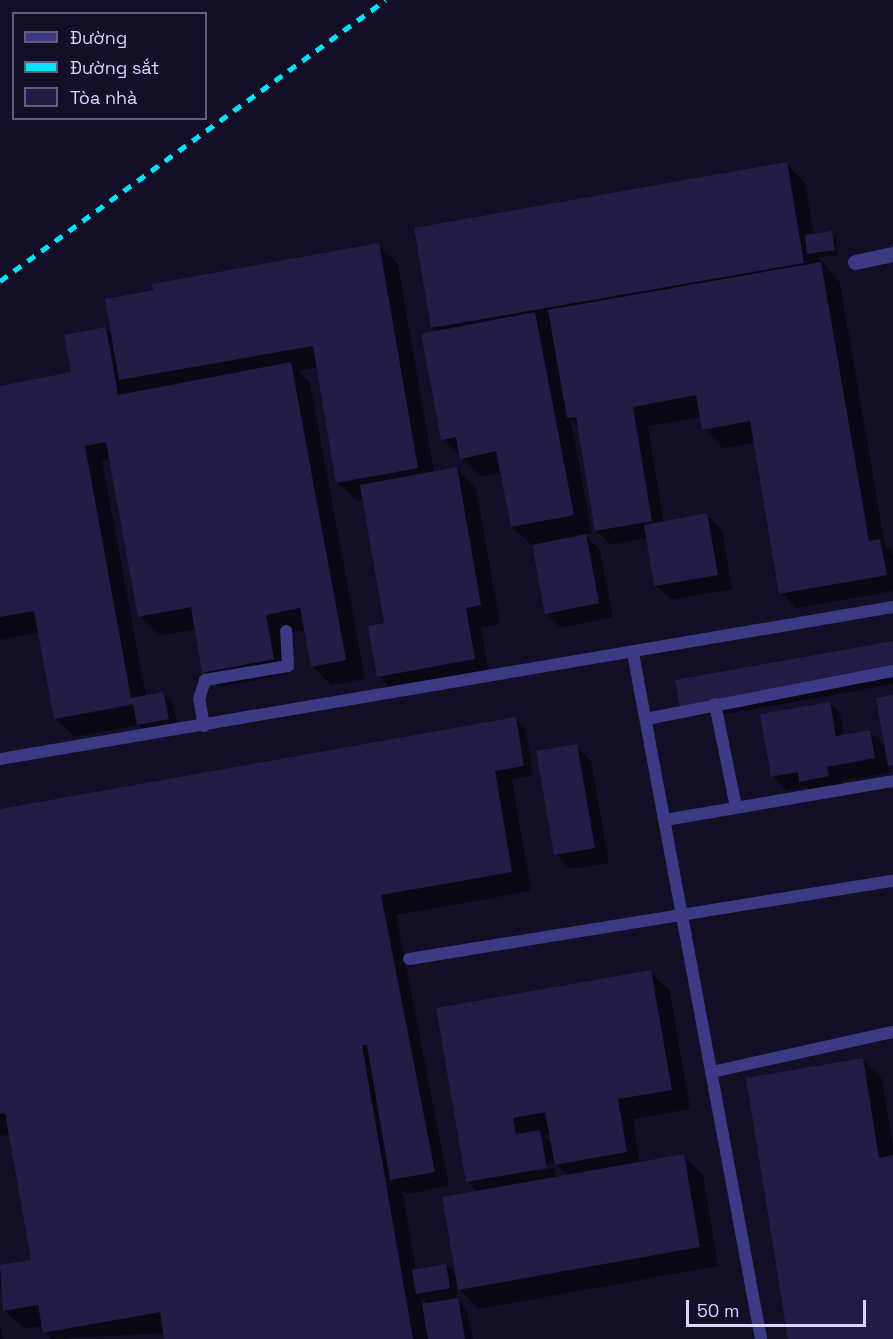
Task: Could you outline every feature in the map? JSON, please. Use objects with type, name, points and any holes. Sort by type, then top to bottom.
[{"type":"street","points":[[855,262],[893,254]]},
{"type":"lane","points":[[0,759],[893,607]]},
{"type":"lane","points":[[204,726],[199,699],[205,680],[288,666],[286,631]]},
{"type":"lane","points":[[633,653],[684,916],[761,1339]]},
{"type":"lane","points":[[646,719],[893,671]]},
{"type":"lane","points":[[715,704],[736,807]]},
{"type":"lane","points":[[665,820],[893,781]]},
{"type":"lane","points":[[409,959],[893,881]]},
{"type":"lane","points":[[712,1072],[893,1032]]},
{"type":"building","points":[[787,162],[804,263],[431,328],[414,228]]},
{"type":"building","points":[[832,231],[835,250],[807,254],[805,235]]},
{"type":"building","points":[[379,243],[418,468],[336,483],[313,346],[119,380],[105,299],[153,290],[152,284]]},
{"type":"building","points":[[821,262],[869,541],[880,539],[887,575],[779,594],[750,421],[702,430],[696,395],[633,407],[652,521],[595,531],[576,417],[567,418],[548,310]]},
{"type":"building","points":[[535,312],[574,515],[511,527],[496,451],[460,459],[456,437],[441,440],[421,334]]},
{"type":"building","points":[[106,327],[118,395],[291,362],[346,660],[311,667],[300,608],[266,615],[274,659],[202,673],[191,607],[138,617],[106,442],[85,446],[131,698],[163,692],[169,719],[137,725],[133,704],[54,719],[34,611],[0,617],[0,386],[71,372],[64,335]]},
{"type":"building","points":[[457,467],[481,605],[466,608],[475,659],[377,677],[368,626],[384,623],[360,485]]},
{"type":"building","points":[[707,513],[718,575],[654,586],[644,525]]},
{"type":"building","points":[[586,534],[599,603],[545,614],[532,545]]},
{"type":"building","points":[[893,641],[893,667],[680,708],[675,680]]},
{"type":"building","points":[[893,695],[893,765],[888,766],[876,698]]},
{"type":"building","points":[[830,702],[836,736],[870,730],[875,758],[827,767],[829,776],[799,782],[798,772],[771,777],[760,714]]},
{"type":"building","points":[[516,717],[524,766],[495,771],[512,872],[381,895],[435,1172],[390,1180],[367,1045],[362,1045],[413,1339],[164,1339],[160,1312],[43,1333],[38,1305],[3,1311],[0,1265],[31,1260],[5,1113],[0,1114],[0,809]]},
{"type":"building","points":[[577,744],[595,848],[554,855],[536,751]]},
{"type":"building","points":[[651,970],[672,1090],[618,1099],[627,1152],[555,1165],[545,1112],[513,1118],[516,1134],[540,1130],[547,1168],[466,1182],[436,1008]]},
{"type":"building","points":[[863,1058],[879,1158],[893,1155],[893,1339],[788,1339],[746,1078]]},
{"type":"building","points":[[684,1154],[700,1247],[458,1290],[442,1197]]},
{"type":"building","points":[[446,1264],[450,1288],[416,1294],[412,1270]]},
{"type":"building","points":[[458,1298],[465,1339],[428,1339],[422,1304]]},
{"type":"railway","points":[[0,281],[385,0]]}]
